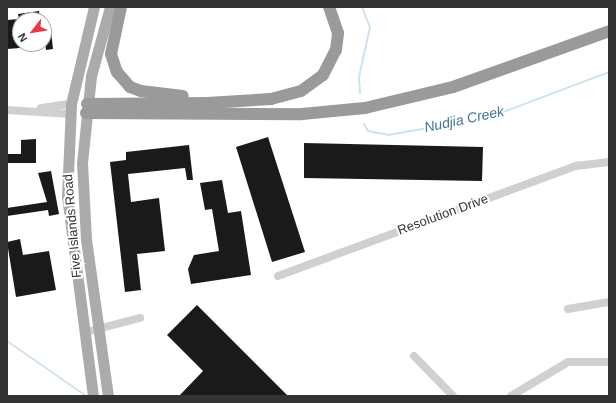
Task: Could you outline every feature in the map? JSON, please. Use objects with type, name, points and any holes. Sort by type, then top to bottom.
[{"type":"highway","points":[[121,7],[111,54],[117,72],[130,87],[158,94],[229,101]]},
{"type":"highway","points":[[86,109],[229,101],[288,96],[301,91],[323,75],[336,50],[338,33],[329,7]]},
{"type":"highway","points":[[86,109],[302,114],[365,108],[453,87],[609,31]]},
{"type":"main road","name":"Five Islands Road","points":[[93,391],[67,197],[71,109],[94,7]]},
{"type":"main road","name":"Five Islands Road","points":[[108,396],[82,199],[86,109],[110,7]]},
{"type":"main road","points":[[71,109],[86,109]]},
{"type":"street","points":[[7,110],[71,109]]},
{"type":"street","name":"Resolution Drive","points":[[278,276],[576,166],[609,162]]},
{"type":"street","points":[[568,309],[609,302]]},
{"type":"street","points":[[86,332],[140,318]]},
{"type":"street","points":[[414,356],[453,396]]},
{"type":"street","points":[[511,396],[568,362],[609,362]]},
{"type":"building","points":[[7,20],[12,20],[12,49],[7,49]]},
{"type":"building","points":[[268,137],[305,252],[272,262],[236,147]]},
{"type":"building","points":[[36,139],[36,163],[7,163],[7,154],[21,154],[21,140]]},
{"type":"building","points":[[304,143],[483,147],[482,181],[304,178]]},
{"type":"building","points":[[189,145],[193,180],[187,180],[185,168],[128,174],[131,202],[159,198],[165,251],[137,254],[141,290],[125,292],[110,162],[126,160],[126,152]]},
{"type":"building","points":[[51,171],[59,214],[49,216],[48,210],[7,216],[7,208],[47,202],[38,173]]},
{"type":"building","points":[[222,180],[228,213],[241,211],[251,275],[191,284],[188,269],[194,255],[219,251],[212,209],[205,210],[200,183]]},
{"type":"building","points":[[20,239],[23,255],[49,251],[56,290],[16,297],[7,242]]},
{"type":"building","points":[[197,305],[288,396],[179,396],[203,371],[167,335]]},
{"type":"waterway","name":"Nudjia Creek","points":[[360,93],[359,77],[370,27],[362,7]]},
{"type":"waterway","name":"Nudjia Creek","points":[[364,124],[368,131],[388,135],[490,117],[609,72]]},
{"type":"waterway","points":[[7,341],[86,396]]}]
